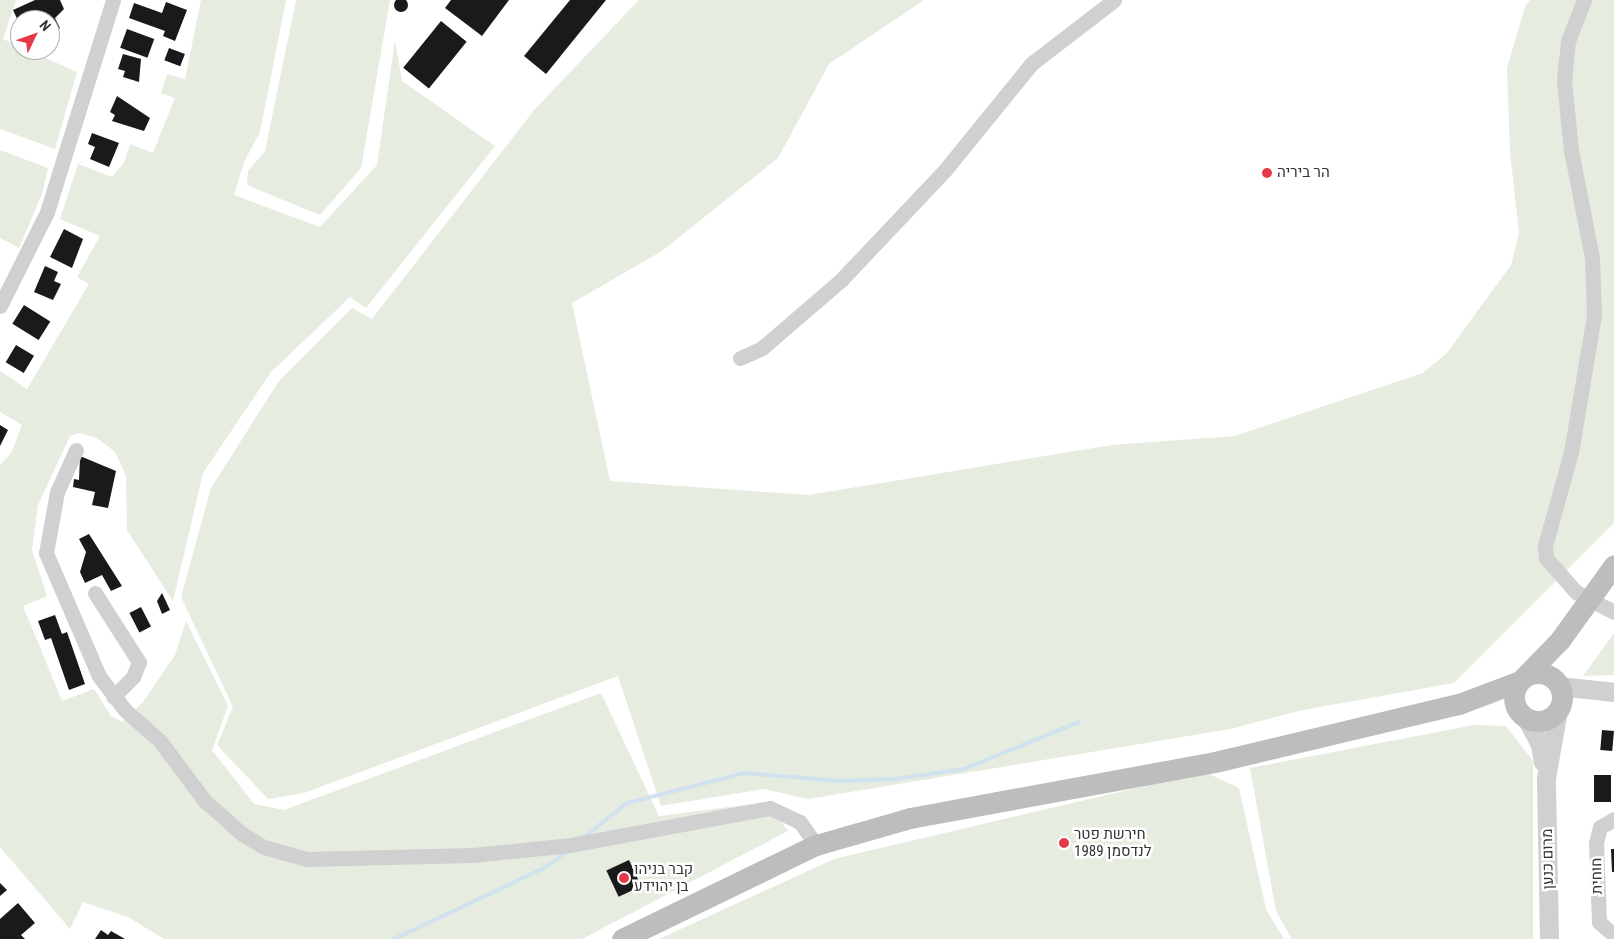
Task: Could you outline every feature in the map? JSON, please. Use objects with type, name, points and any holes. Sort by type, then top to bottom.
[{"type":"main road","points":[[1521,714],[1514,695],[1522,679],[1568,630],[1614,565]]},
{"type":"main road","points":[[1459,704],[1488,702],[1540,721],[1558,696],[1557,660],[1568,630]]},
{"type":"main road","points":[[622,939],[816,845],[910,818],[1157,774],[1459,704],[1522,679],[1544,674],[1558,696]]},
{"type":"street","points":[[0,306],[47,212],[113,0]]},
{"type":"street","points":[[740,358],[762,348],[842,280],[945,170],[1031,64],[1114,0]]},
{"type":"street","points":[[1584,0],[1568,41],[1564,81],[1571,150],[1592,258],[1594,315],[1571,452],[1545,546],[1546,558],[1554,570],[1588,601],[1614,612]]},
{"type":"street","points":[[76,450],[57,492],[46,553],[51,574],[99,676],[113,697],[160,741],[224,820],[285,856],[526,850],[770,808],[800,822],[816,845]]},
{"type":"street","points":[[95,593],[139,662],[133,677],[113,697]]},
{"type":"street","points":[[1558,696],[1606,692]]},
{"type":"street","name":"מרום כנען","points":[[1546,778],[1558,696]]},
{"type":"street","name":"מרום כנען","points":[[1521,714],[1540,744],[1546,778],[1549,939]]},
{"type":"street","name":"חוחית","points":[[1614,819],[1600,827],[1596,843],[1599,922],[1614,935]]},
{"type":"shaded area","points":[[0,0],[16,0],[13,10],[10,10],[10,18],[3,39],[10,42],[10,60],[50,60],[77,72],[55,149],[0,129]]},
{"type":"shaded area","points":[[201,0],[286,0],[260,132],[244,162],[234,195],[320,227],[377,165],[395,40],[402,81],[495,146],[366,308],[350,297],[271,372],[203,473],[173,601],[127,530],[126,476],[115,452],[97,438],[79,433],[70,436],[38,505],[32,550],[47,596],[23,606],[62,701],[94,689],[111,716],[122,722],[143,702],[175,655],[186,621],[228,706],[212,750],[254,804],[284,810],[601,693],[659,816],[767,802],[788,831],[582,939],[164,939],[128,917],[83,902],[70,929],[0,847],[0,465],[11,453],[22,425],[0,412],[0,371],[27,389],[89,284],[77,277],[100,236],[60,219],[78,164],[112,177],[124,163],[130,144],[153,153],[175,98],[161,93],[167,74],[185,79]]},
{"type":"shaded area","points":[[296,0],[390,0],[361,168],[320,215],[247,185],[248,171],[265,151]]},
{"type":"shaded area","points":[[639,0],[924,0],[829,64],[778,158],[662,251],[572,303],[610,481],[808,495],[1112,445],[1235,436],[1423,373],[1447,353],[1511,265],[1519,233],[1510,152],[1507,68],[1525,7],[1530,0],[1614,0],[1614,523],[1454,683],[1303,710],[1230,729],[808,799],[764,789],[661,806],[618,676],[304,793],[268,799],[217,745],[233,707],[181,597],[211,488],[279,381],[352,308],[372,319],[535,109]]},
{"type":"shaded area","points":[[0,150],[48,168],[42,194],[19,248],[0,238]]},
{"type":"shaded area","points":[[1614,633],[1614,675],[1583,676]]},
{"type":"shaded area","points":[[1474,725],[1506,726],[1533,761],[1533,939],[1292,939],[1276,911],[1250,768]]},
{"type":"shaded area","points":[[1205,772],[1239,788],[1266,909],[1284,939],[659,939],[834,859]]},
{"type":"building","points":[[398,-2],[404,-2],[408,5],[404,12],[398,12],[394,8],[394,2]]},
{"type":"building","points":[[35,0],[60,0],[64,9],[60,13],[60,10],[13,10]]},
{"type":"building","points":[[451,0],[509,0],[482,36],[445,8]]},
{"type":"building","points":[[570,0],[606,0],[546,74],[524,56]]},
{"type":"building","points":[[166,2],[187,10],[175,41],[163,36],[165,31],[129,18],[134,3],[162,13]]},
{"type":"building","points":[[441,21],[467,42],[429,88],[403,68]]},
{"type":"building","points":[[127,29],[154,39],[147,58],[120,48]]},
{"type":"building","points":[[169,48],[185,54],[180,66],[164,60]]},
{"type":"building","points":[[123,54],[141,59],[139,82],[123,77],[125,71],[118,69]]},
{"type":"building","points":[[117,96],[150,118],[144,131],[112,121],[115,115],[110,112]]},
{"type":"building","points":[[92,133],[119,143],[109,167],[90,159],[95,147],[88,144]]},
{"type":"building","points":[[64,229],[83,239],[72,268],[50,257]]},
{"type":"building","points":[[45,266],[58,272],[54,281],[61,284],[53,300],[34,292]]},
{"type":"building","points":[[24,305],[50,321],[39,340],[12,324]]},
{"type":"building","points":[[16,345],[34,356],[24,373],[6,362]]},
{"type":"building","points":[[0,425],[8,430],[0,446]]},
{"type":"building","points":[[80,456],[116,471],[108,508],[92,505],[95,492],[73,487],[74,479],[79,480]]},
{"type":"building","points":[[89,534],[122,586],[111,591],[102,575],[85,583],[80,572],[86,552],[79,539]]},
{"type":"building","points":[[162,593],[170,610],[162,614],[157,601]]},
{"type":"building","points":[[141,607],[151,627],[139,633],[129,613]]},
{"type":"building","points":[[55,615],[62,634],[67,632],[85,684],[69,690],[51,638],[45,640],[38,621]]},
{"type":"building","points":[[1602,730],[1614,731],[1612,751],[1600,750]]},
{"type":"building","points":[[1594,775],[1611,775],[1611,802],[1594,802]]},
{"type":"building","points":[[1611,849],[1614,849],[1614,872],[1612,872]]},
{"type":"building","name":"קבר בניהו בן יהוידע","points":[[629,860],[641,886],[619,897],[606,871]]},
{"type":"building","points":[[0,883],[7,890],[0,896]]},
{"type":"building","points":[[18,903],[35,923],[21,935],[25,939],[0,939],[0,919]]},
{"type":"building","points":[[101,930],[108,935],[111,931],[125,939],[95,939]]},
{"type":"waterway","points":[[584,837],[627,803],[745,773],[839,781],[895,779],[964,769],[1079,722]]},
{"type":"waterway","points":[[394,939],[546,867],[567,851]]},
{"type":"place","name":"הר ביריה","points":[[1267,173]]},
{"type":"place","name":"חירשת פטר לנדסמן 1989","points":[[1064,843]]},
{"type":"place","name":"קבר בניהו בן יהוידע","points":[[624,878]]}]
